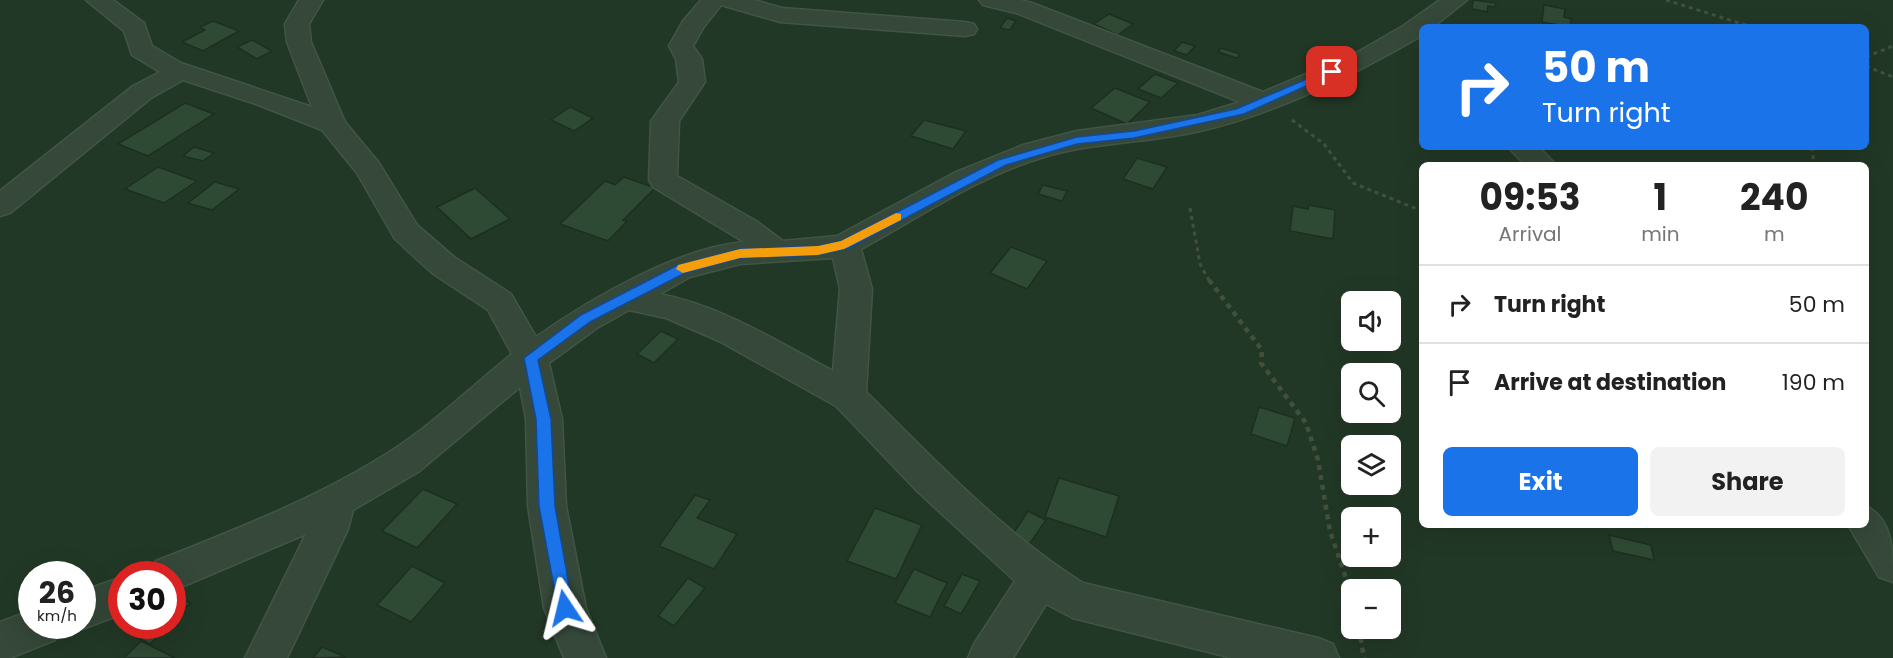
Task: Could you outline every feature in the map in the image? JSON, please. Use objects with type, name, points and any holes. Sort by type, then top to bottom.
[{"type":"street","points":[[98,0],[135,28],[141,50],[180,71],[265,98],[332,124]]},
{"type":"street","points":[[311,0],[297,24],[299,42],[332,124],[369,169],[406,232],[443,265],[500,302],[531,358],[544,419],[547,506],[565,608],[585,658]]},
{"type":"street","points":[[713,0],[692,26],[681,46],[689,59],[692,82],[684,98],[665,121],[663,180],[745,228],[775,250]]},
{"type":"street","points":[[728,0],[780,15],[965,29]]},
{"type":"street","points":[[991,0],[1024,8],[1167,62],[1263,102]]},
{"type":"street","points":[[1430,24],[1455,0]]},
{"type":"street","points":[[186,567],[275,531],[336,501],[405,461],[531,358],[585,319],[680,269],[740,253],[818,250],[844,245],[1002,162],[1077,140],[1134,134],[1198,123],[1263,102],[1417,37]]},
{"type":"street","points":[[0,206],[142,92],[180,71]]},
{"type":"street","points":[[1525,150],[1539,162]]},
{"type":"street","points":[[844,245],[856,289],[848,396]]},
{"type":"street","points":[[625,298],[673,308],[731,332],[848,396],[931,481],[1040,578],[1073,599],[1318,658]]},
{"type":"street","points":[[266,658],[305,574],[329,529],[336,501]]},
{"type":"street","points":[[1869,528],[1893,564]]},
{"type":"street","points":[[989,658],[1040,578]]},
{"type":"street","points":[[0,642],[18,635]]},
{"type":"path","points":[[1666,0],[1742,24]]},
{"type":"path","points":[[1869,56],[1893,46]]},
{"type":"path","points":[[1869,67],[1893,77]]},
{"type":"path","points":[[1263,102],[1324,144],[1353,183],[1419,210]]},
{"type":"path","points":[[1190,208],[1200,264],[1217,294],[1262,350],[1261,363],[1306,423],[1318,460],[1330,531],[1346,579]]},
{"type":"path","points":[[1361,639],[1364,658]]},
{"type":"building","points":[[1473,0],[1496,3],[1495,7],[1488,6],[1487,12],[1472,9]]},
{"type":"building","points":[[1544,5],[1565,9],[1564,17],[1571,19],[1570,24],[1542,22]]},
{"type":"building","points":[[1109,14],[1133,24],[1118,35],[1094,24]]},
{"type":"building","points":[[1007,18],[1016,21],[1010,30],[1000,28]]},
{"type":"building","points":[[213,21],[239,31],[203,51],[182,42],[205,30],[200,27]]},
{"type":"building","points":[[252,40],[272,51],[257,59],[237,47]]},
{"type":"building","points":[[1182,42],[1195,46],[1187,55],[1174,51]]},
{"type":"building","points":[[1221,48],[1240,54],[1237,58],[1218,52]]},
{"type":"building","points":[[1155,74],[1178,83],[1161,98],[1138,89]]},
{"type":"building","points":[[1115,88],[1150,102],[1127,124],[1091,108]]},
{"type":"building","points":[[185,103],[214,114],[148,156],[118,144]]},
{"type":"building","points":[[570,107],[593,118],[574,131],[551,120]]},
{"type":"building","points":[[924,120],[966,131],[953,149],[911,136]]},
{"type":"building","points":[[194,147],[214,153],[203,161],[183,156]]},
{"type":"building","points":[[1137,158],[1167,167],[1153,189],[1123,179]]},
{"type":"building","points":[[158,167],[197,181],[164,203],[125,189]]},
{"type":"building","points":[[624,177],[655,188],[623,220],[627,221],[608,241],[560,224],[605,181],[615,185]]},
{"type":"building","points":[[215,182],[239,189],[212,210],[188,203]]},
{"type":"building","points":[[1043,185],[1067,191],[1062,201],[1038,194]]},
{"type":"building","points":[[475,188],[510,219],[471,239],[437,207]]},
{"type":"building","points":[[1309,205],[1335,210],[1333,239],[1290,231],[1293,206],[1308,209]]},
{"type":"building","points":[[1011,247],[1047,261],[1027,289],[990,273]]},
{"type":"building","points":[[661,331],[678,339],[654,363],[637,354]]},
{"type":"building","points":[[1259,407],[1295,418],[1287,446],[1251,434]]},
{"type":"building","points":[[1059,478],[1119,496],[1106,537],[1045,517]]},
{"type":"building","points":[[423,489],[457,504],[417,548],[382,531]]},
{"type":"building","points":[[695,495],[710,500],[697,518],[737,534],[714,569],[659,546]]},
{"type":"building","points":[[875,508],[922,525],[896,579],[847,561]]},
{"type":"building","points":[[1028,511],[1046,520],[1028,546],[1011,537]]},
{"type":"building","points":[[1609,535],[1651,545],[1654,560],[1613,551]]},
{"type":"building","points":[[412,566],[445,583],[411,622],[377,605]]},
{"type":"building","points":[[914,569],[947,583],[930,617],[895,603]]},
{"type":"building","points":[[962,574],[980,581],[961,614],[944,606]]},
{"type":"building","points":[[688,578],[705,588],[674,626],[658,616]]},
{"type":"building","points":[[141,639],[155,639],[150,644]]},
{"type":"building","points":[[141,641],[175,658],[124,658]]},
{"type":"building","points":[[322,647],[346,657],[313,658]]},
{"type":"slow traffic","points":[[683,269],[740,253],[818,250],[844,245],[896,217]]},
{"type":"route","points":[[565,608],[547,506],[544,419],[531,358],[585,319],[680,269],[740,253],[818,250],[844,245],[1002,162],[1077,140],[1134,134],[1198,123],[1240,112],[1332,72]]}]
